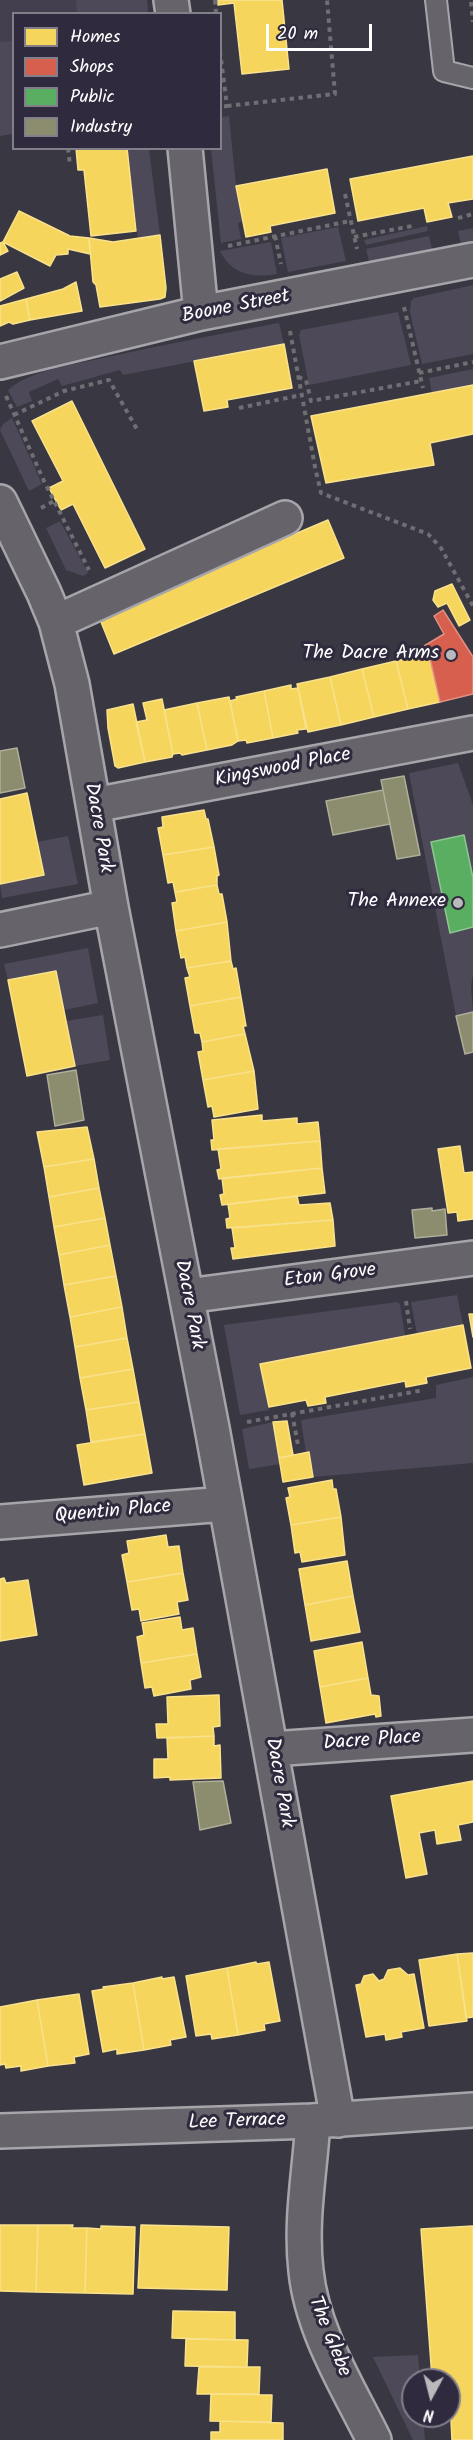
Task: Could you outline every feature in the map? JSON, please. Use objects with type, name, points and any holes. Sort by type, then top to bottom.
[{"type":"street","points":[[185,150],[201,313]]},
{"type":"street","name":"Boone Street","points":[[1,375],[201,313],[473,260]]},
{"type":"street","name":"Dacre Park","points":[[0,502],[40,582],[56,622],[72,684],[111,907],[272,1749],[326,2121]]},
{"type":"street","points":[[56,622],[285,518]]},
{"type":"street","name":"Kingswood Place","points":[[94,805],[473,733]]},
{"type":"street","points":[[0,930],[111,907]]},
{"type":"street","name":"Eton Grove","points":[[187,1296],[473,1258]]},
{"type":"street","name":"Quentin Place","points":[[0,1522],[225,1504]]},
{"type":"street","name":"Dacre Place","points":[[272,1749],[473,1736]]},
{"type":"street","name":"Lee Terrace","points":[[0,2131],[326,2121],[473,2110]]},
{"type":"street","name":"The Glebe","points":[[326,2121],[304,2229],[309,2291],[327,2342],[374,2440]]},
{"type":"lane","points":[[436,0],[444,71],[473,78]]},
{"type":"path","points":[[222,107],[335,94],[327,0]]},
{"type":"path","points":[[471,2],[473,22]]},
{"type":"path","points":[[222,67],[227,106]]},
{"type":"path","points":[[68,150],[70,165]]},
{"type":"path","points":[[345,194],[364,282]]},
{"type":"path","points":[[458,218],[473,214]]},
{"type":"path","points":[[195,253],[350,221]]},
{"type":"path","points":[[354,237],[412,226]]},
{"type":"path","points":[[396,276],[423,388]]},
{"type":"path","points":[[284,298],[321,493],[428,534],[441,548],[473,606]]},
{"type":"path","points":[[419,373],[473,362]]},
{"type":"path","points":[[1,375],[14,415],[91,574]]},
{"type":"path","points":[[298,377],[306,381],[311,401],[421,381]]},
{"type":"path","points":[[14,415],[64,391],[109,380],[138,432]]},
{"type":"path","points":[[239,408],[301,395]]},
{"type":"path","points":[[36,510],[54,501]]},
{"type":"path","points":[[246,1422],[423,1390]]},
{"type":"path","points":[[292,1413],[298,1445]]},
{"type":"shaded area","points":[[0,0],[147,0],[148,12],[12,12],[12,134],[0,136]]},
{"type":"shaded area","points":[[76,0],[147,0],[148,12],[77,12]]},
{"type":"shaded area","points":[[12,41],[12,134],[0,136],[0,42]]},
{"type":"shaded area","points":[[229,116],[236,186],[243,221],[238,223],[241,239],[221,243],[211,150],[222,150],[222,117]]},
{"type":"shaded area","points":[[127,150],[149,150],[160,235],[138,239]]},
{"type":"shaded area","points":[[427,226],[428,231],[366,245],[364,240]]},
{"type":"shaded area","points":[[338,227],[346,261],[288,272],[281,238]]},
{"type":"shaded area","points":[[473,228],[473,241],[461,244],[458,231]]},
{"type":"shaded area","points":[[429,236],[432,249],[369,261],[366,249]]},
{"type":"shaded area","points":[[271,242],[277,274],[244,273],[231,265],[220,251]]},
{"type":"shaded area","points":[[473,285],[473,354],[422,364],[410,312],[411,301],[414,298]]},
{"type":"shaded area","points":[[398,312],[411,365],[309,385],[299,335],[301,330]]},
{"type":"shaded area","points":[[279,323],[284,344],[123,375],[120,370],[62,386],[58,379],[29,392],[32,401],[17,407],[8,390],[29,377],[53,369]]},
{"type":"shaded area","points":[[473,369],[473,385],[432,393],[429,378]]},
{"type":"shaded area","points":[[12,418],[42,484],[29,491],[0,430],[3,424]]},
{"type":"shaded area","points":[[60,521],[88,573],[83,576],[66,570],[46,528]]},
{"type":"shaded area","points":[[458,763],[473,805],[473,976],[471,989],[473,1012],[456,1016],[409,773]]},
{"type":"shaded area","points":[[68,836],[78,884],[2,898],[0,884],[44,876],[37,842]]},
{"type":"shaded area","points":[[88,948],[98,1003],[64,1010],[56,971],[8,980],[4,964]]},
{"type":"shaded area","points":[[103,1015],[110,1060],[75,1066],[66,1021]]},
{"type":"shaded area","points":[[457,1295],[463,1325],[417,1334],[411,1302]]},
{"type":"shaded area","points":[[397,1302],[400,1304],[405,1336],[261,1364],[269,1410],[240,1415],[224,1325]]},
{"type":"shaded area","points":[[473,1377],[473,1463],[313,1477],[309,1453],[306,1453],[301,1420],[436,1398],[436,1385]]},
{"type":"shaded area","points":[[273,1422],[280,1464],[249,1469],[242,1429]]},
{"type":"shaded area","points":[[418,2355],[419,2368],[401,2368],[401,2415],[373,2357]]},
{"type":"shaded area","points":[[407,2428],[424,2428],[425,2440],[413,2440]]},
{"type":"building: Homes","points":[[218,0],[282,0],[289,69],[242,74],[234,3],[218,5]]},
{"type":"building: Homes","points":[[76,150],[127,150],[136,231],[91,236],[84,170],[78,170]]},
{"type":"building: Homes","points":[[473,156],[473,199],[448,203],[452,217],[427,222],[424,208],[358,221],[350,179]]},
{"type":"building: Homes","points":[[327,169],[335,213],[270,226],[271,232],[246,237],[236,186]]},
{"type":"building: Homes","points":[[19,211],[70,236],[89,238],[90,254],[68,249],[68,254],[56,255],[50,266],[3,242]]},
{"type":"building: Homes","points":[[160,235],[165,297],[100,307],[96,285],[93,282],[89,238],[113,242]]},
{"type":"building: Homes","points":[[3,242],[8,251],[0,255],[0,243]]},
{"type":"building: Homes","points":[[17,272],[24,288],[0,301],[0,279]]},
{"type":"building: Homes","points":[[76,282],[82,311],[30,320],[26,299],[63,289]]},
{"type":"building: Homes","points":[[26,299],[30,320],[13,324],[9,322],[0,326],[0,306]]},
{"type":"building: Homes","points":[[284,344],[292,388],[227,400],[228,407],[204,411],[194,361]]},
{"type":"building: Homes","points":[[473,385],[473,434],[430,443],[434,465],[326,483],[311,416]]},
{"type":"building: Homes","points":[[72,401],[145,549],[105,568],[73,504],[61,510],[49,488],[63,481],[32,421]]},
{"type":"building: Homes","points":[[328,520],[344,558],[114,654],[99,617]]},
{"type":"building: Homes","points":[[452,584],[470,620],[459,626],[447,603],[438,607],[433,600],[435,591]]},
{"type":"building: Homes","points":[[429,654],[440,702],[408,709],[396,661]]},
{"type":"building: Homes","points":[[396,661],[408,709],[374,717],[362,669]]},
{"type":"building: Homes","points":[[362,669],[374,717],[341,725],[330,677]]},
{"type":"building: Homes","points":[[330,677],[341,725],[308,732],[297,684]]},
{"type":"building: Homes","points":[[291,685],[291,689],[298,688],[306,729],[273,738],[264,691]]},
{"type":"building: Homes","points":[[264,691],[273,738],[247,743],[246,740],[238,741],[230,701],[237,699],[236,697]]},
{"type":"building: Homes","points":[[229,697],[238,741],[232,745],[207,750],[197,703]]},
{"type":"building: Homes","points":[[162,699],[173,754],[172,757],[145,762],[136,722],[147,720],[143,703]]},
{"type":"building: Homes","points":[[197,703],[207,750],[182,755],[173,754],[164,710]]},
{"type":"building: Homes","points":[[133,704],[145,762],[118,768],[115,766],[107,710]]},
{"type":"building: Homes","points":[[27,793],[44,875],[0,884],[0,799]]},
{"type":"building: Homes","points":[[204,810],[214,847],[163,855],[158,828],[163,827],[162,817]]},
{"type":"building: Homes","points":[[214,847],[219,875],[217,885],[175,892],[173,882],[168,883],[163,855]]},
{"type":"building: Homes","points":[[217,885],[219,894],[222,894],[227,922],[176,931],[172,903],[177,902],[175,892]]},
{"type":"building: Homes","points":[[227,922],[231,961],[187,968],[185,957],[181,958],[176,931]]},
{"type":"building: Homes","points":[[231,961],[233,969],[236,968],[241,997],[190,1006],[185,978],[190,977],[187,968]]},
{"type":"building: Homes","points":[[56,971],[75,1066],[27,1076],[8,980]]},
{"type":"building: Homes","points":[[241,997],[246,1026],[243,1026],[245,1034],[202,1042],[200,1033],[195,1033],[190,1006]]},
{"type":"building: Homes","points":[[245,1034],[254,1071],[203,1080],[198,1052],[203,1051],[202,1042]]},
{"type":"building: Homes","points":[[254,1071],[258,1109],[214,1117],[212,1106],[208,1107],[203,1080]]},
{"type":"building: Homes","points":[[262,1115],[262,1121],[297,1118],[297,1124],[318,1122],[320,1141],[212,1150],[211,1140],[214,1140],[212,1120]]},
{"type":"building: Homes","points":[[87,1127],[94,1159],[44,1167],[37,1132]]},
{"type":"building: Homes","points":[[320,1141],[322,1168],[219,1179],[217,1170],[221,1169],[218,1149]]},
{"type":"building: Homes","points":[[460,1146],[464,1173],[473,1172],[473,1219],[458,1221],[457,1212],[448,1213],[438,1149]]},
{"type":"building: Homes","points":[[94,1159],[99,1188],[49,1197],[44,1167]]},
{"type":"building: Homes","points":[[322,1168],[325,1193],[222,1205],[220,1195],[224,1194],[222,1178]]},
{"type":"building: Homes","points":[[99,1188],[105,1218],[54,1227],[49,1197]]},
{"type":"building: Homes","points":[[297,1196],[299,1205],[330,1203],[333,1220],[227,1228],[226,1219],[230,1218],[228,1204]]},
{"type":"building: Homes","points":[[105,1218],[110,1245],[59,1255],[54,1227]]},
{"type":"building: Homes","points":[[333,1220],[335,1246],[233,1259],[231,1248],[235,1248],[232,1228]]},
{"type":"building: Homes","points":[[110,1245],[116,1276],[64,1285],[59,1255]]},
{"type":"building: Homes","points":[[116,1276],[122,1307],[70,1317],[64,1285]]},
{"type":"building: Homes","points":[[122,1307],[127,1338],[75,1347],[70,1317]]},
{"type":"building: Homes","points":[[469,1314],[473,1314],[473,1337]]},
{"type":"building: Homes","points":[[463,1325],[471,1368],[426,1377],[427,1383],[406,1387],[405,1381],[325,1397],[326,1403],[308,1406],[306,1400],[269,1407],[260,1364]]},
{"type":"building: Homes","points":[[127,1338],[133,1369],[80,1378],[75,1347]]},
{"type":"building: Homes","points":[[133,1369],[139,1402],[86,1410],[80,1378]]},
{"type":"building: Homes","points":[[139,1402],[145,1434],[91,1442],[86,1410]]},
{"type":"building: Homes","points":[[287,1421],[293,1455],[279,1458],[273,1422]]},
{"type":"building: Homes","points":[[145,1434],[152,1473],[84,1485],[77,1445]]},
{"type":"building: Homes","points":[[309,1452],[313,1477],[283,1482],[279,1458]]},
{"type":"building: Homes","points":[[332,1480],[341,1517],[291,1525],[286,1498],[290,1497],[288,1488]]},
{"type":"building: Homes","points":[[341,1517],[345,1555],[302,1562],[300,1552],[295,1553],[291,1525]]},
{"type":"building: Homes","points":[[166,1535],[168,1547],[179,1546],[183,1573],[127,1582],[122,1555],[129,1553],[127,1541]]},
{"type":"building: Homes","points":[[347,1561],[353,1596],[305,1605],[299,1569]]},
{"type":"building: Homes","points":[[183,1573],[188,1600],[177,1602],[179,1614],[141,1621],[139,1609],[132,1610],[127,1582]]},
{"type":"building: Homes","points":[[4,1578],[6,1583],[28,1580],[37,1635],[0,1641],[0,1579]]},
{"type":"building: Homes","points":[[353,1596],[360,1632],[311,1641],[305,1605]]},
{"type":"building: Homes","points":[[180,1617],[182,1630],[193,1628],[197,1654],[141,1663],[137,1637],[144,1635],[142,1623]]},
{"type":"building: Homes","points":[[362,1642],[368,1678],[320,1687],[314,1651]]},
{"type":"building: Homes","points":[[197,1654],[201,1677],[190,1680],[191,1689],[154,1696],[152,1687],[145,1688],[141,1663]]},
{"type":"building: Homes","points":[[368,1678],[371,1695],[379,1696],[381,1716],[376,1717],[375,1714],[326,1723],[320,1687]]},
{"type":"building: Homes","points":[[219,1695],[220,1726],[213,1727],[214,1736],[157,1738],[156,1724],[168,1724],[167,1697]]},
{"type":"building: Homes","points":[[214,1736],[214,1746],[220,1745],[221,1778],[170,1780],[170,1777],[154,1778],[154,1759],[168,1759],[167,1738]]},
{"type":"building: Homes","points":[[473,1781],[473,1822],[458,1825],[461,1840],[437,1844],[435,1830],[419,1833],[427,1874],[406,1878],[391,1796]]},
{"type":"building: Homes","points":[[473,1953],[473,2017],[466,2018],[457,1954]]},
{"type":"building: Homes","points":[[457,1954],[467,2021],[429,2026],[419,1960]]},
{"type":"building: Homes","points":[[256,1962],[257,1964],[269,1962],[280,2021],[264,2024],[265,2030],[238,2035],[227,1968]]},
{"type":"building: Homes","points":[[227,1968],[238,2035],[212,2039],[211,2034],[196,2036],[186,1976]]},
{"type":"building: Homes","points":[[400,1968],[408,1975],[414,1974],[424,2028],[401,2032],[402,2037],[386,2040],[385,2034],[366,2037],[356,1985],[361,1984],[364,1976],[373,1974],[379,1981],[384,1979],[388,1970]]},
{"type":"building: Homes","points":[[162,1977],[162,1979],[174,1977],[186,2037],[170,2040],[171,2045],[144,2050],[133,1983]]},
{"type":"building: Homes","points":[[133,1983],[144,2050],[117,2054],[117,2049],[103,2052],[92,1991],[104,1989],[103,1987]]},
{"type":"building: Homes","points":[[79,1994],[89,2054],[74,2057],[75,2063],[48,2066],[37,2000]]},
{"type":"building: Homes","points":[[37,2000],[48,2066],[21,2071],[21,2066],[6,2068],[5,2064],[0,2065],[0,2007]]},
{"type":"building: Homes","points":[[0,2225],[38,2225],[36,2292],[0,2291]]},
{"type":"building: Homes","points":[[38,2225],[73,2225],[72,2228],[87,2228],[85,2293],[36,2292]]},
{"type":"building: Homes","points":[[141,2225],[229,2227],[227,2290],[138,2288]]},
{"type":"building: Homes","points":[[101,2226],[135,2227],[133,2294],[85,2293],[87,2228],[101,2229]]},
{"type":"building: Homes","points":[[473,2226],[473,2440],[452,2440],[451,2428],[461,2428],[461,2368],[431,2368],[421,2229]]},
{"type":"building: Homes","points":[[173,2311],[235,2312],[235,2340],[172,2338]]},
{"type":"building: Homes","points":[[186,2339],[248,2340],[247,2367],[185,2366]]},
{"type":"building: Homes","points":[[199,2367],[260,2367],[259,2394],[197,2394]]},
{"type":"building: Homes","points":[[211,2394],[272,2395],[271,2422],[210,2421]]},
{"type":"building: Homes","points":[[220,2421],[283,2423],[283,2440],[211,2440],[211,2432],[220,2432]]},
{"type":"building: Shops","name":"The Dacre Arms","points":[[443,610],[473,657],[473,694],[440,702],[429,654],[424,646],[444,634],[434,616]]},
{"type":"building: Public","name":"The Annexe","points":[[464,835],[473,878],[473,927],[450,933],[431,842]]},
{"type":"building: Industry","points":[[17,748],[25,788],[0,793],[0,751]]},
{"type":"building: Industry","points":[[404,776],[420,855],[397,859],[381,780]]},
{"type":"building: Industry","points":[[383,790],[390,824],[333,835],[326,801]]},
{"type":"building: Industry","points":[[473,1012],[473,1052],[465,1054],[456,1016]]},
{"type":"building: Industry","points":[[76,1070],[84,1120],[55,1126],[47,1075]]},
{"type":"building: Industry","points":[[432,1208],[432,1211],[445,1209],[447,1235],[415,1238],[412,1210]]},
{"type":"building: Industry","points":[[223,1781],[231,1823],[200,1830],[193,1782]]},
{"type":"place","name":"The Dacre Arms","points":[[451,655]]},
{"type":"place","name":"The Annexe","points":[[458,903]]}]
